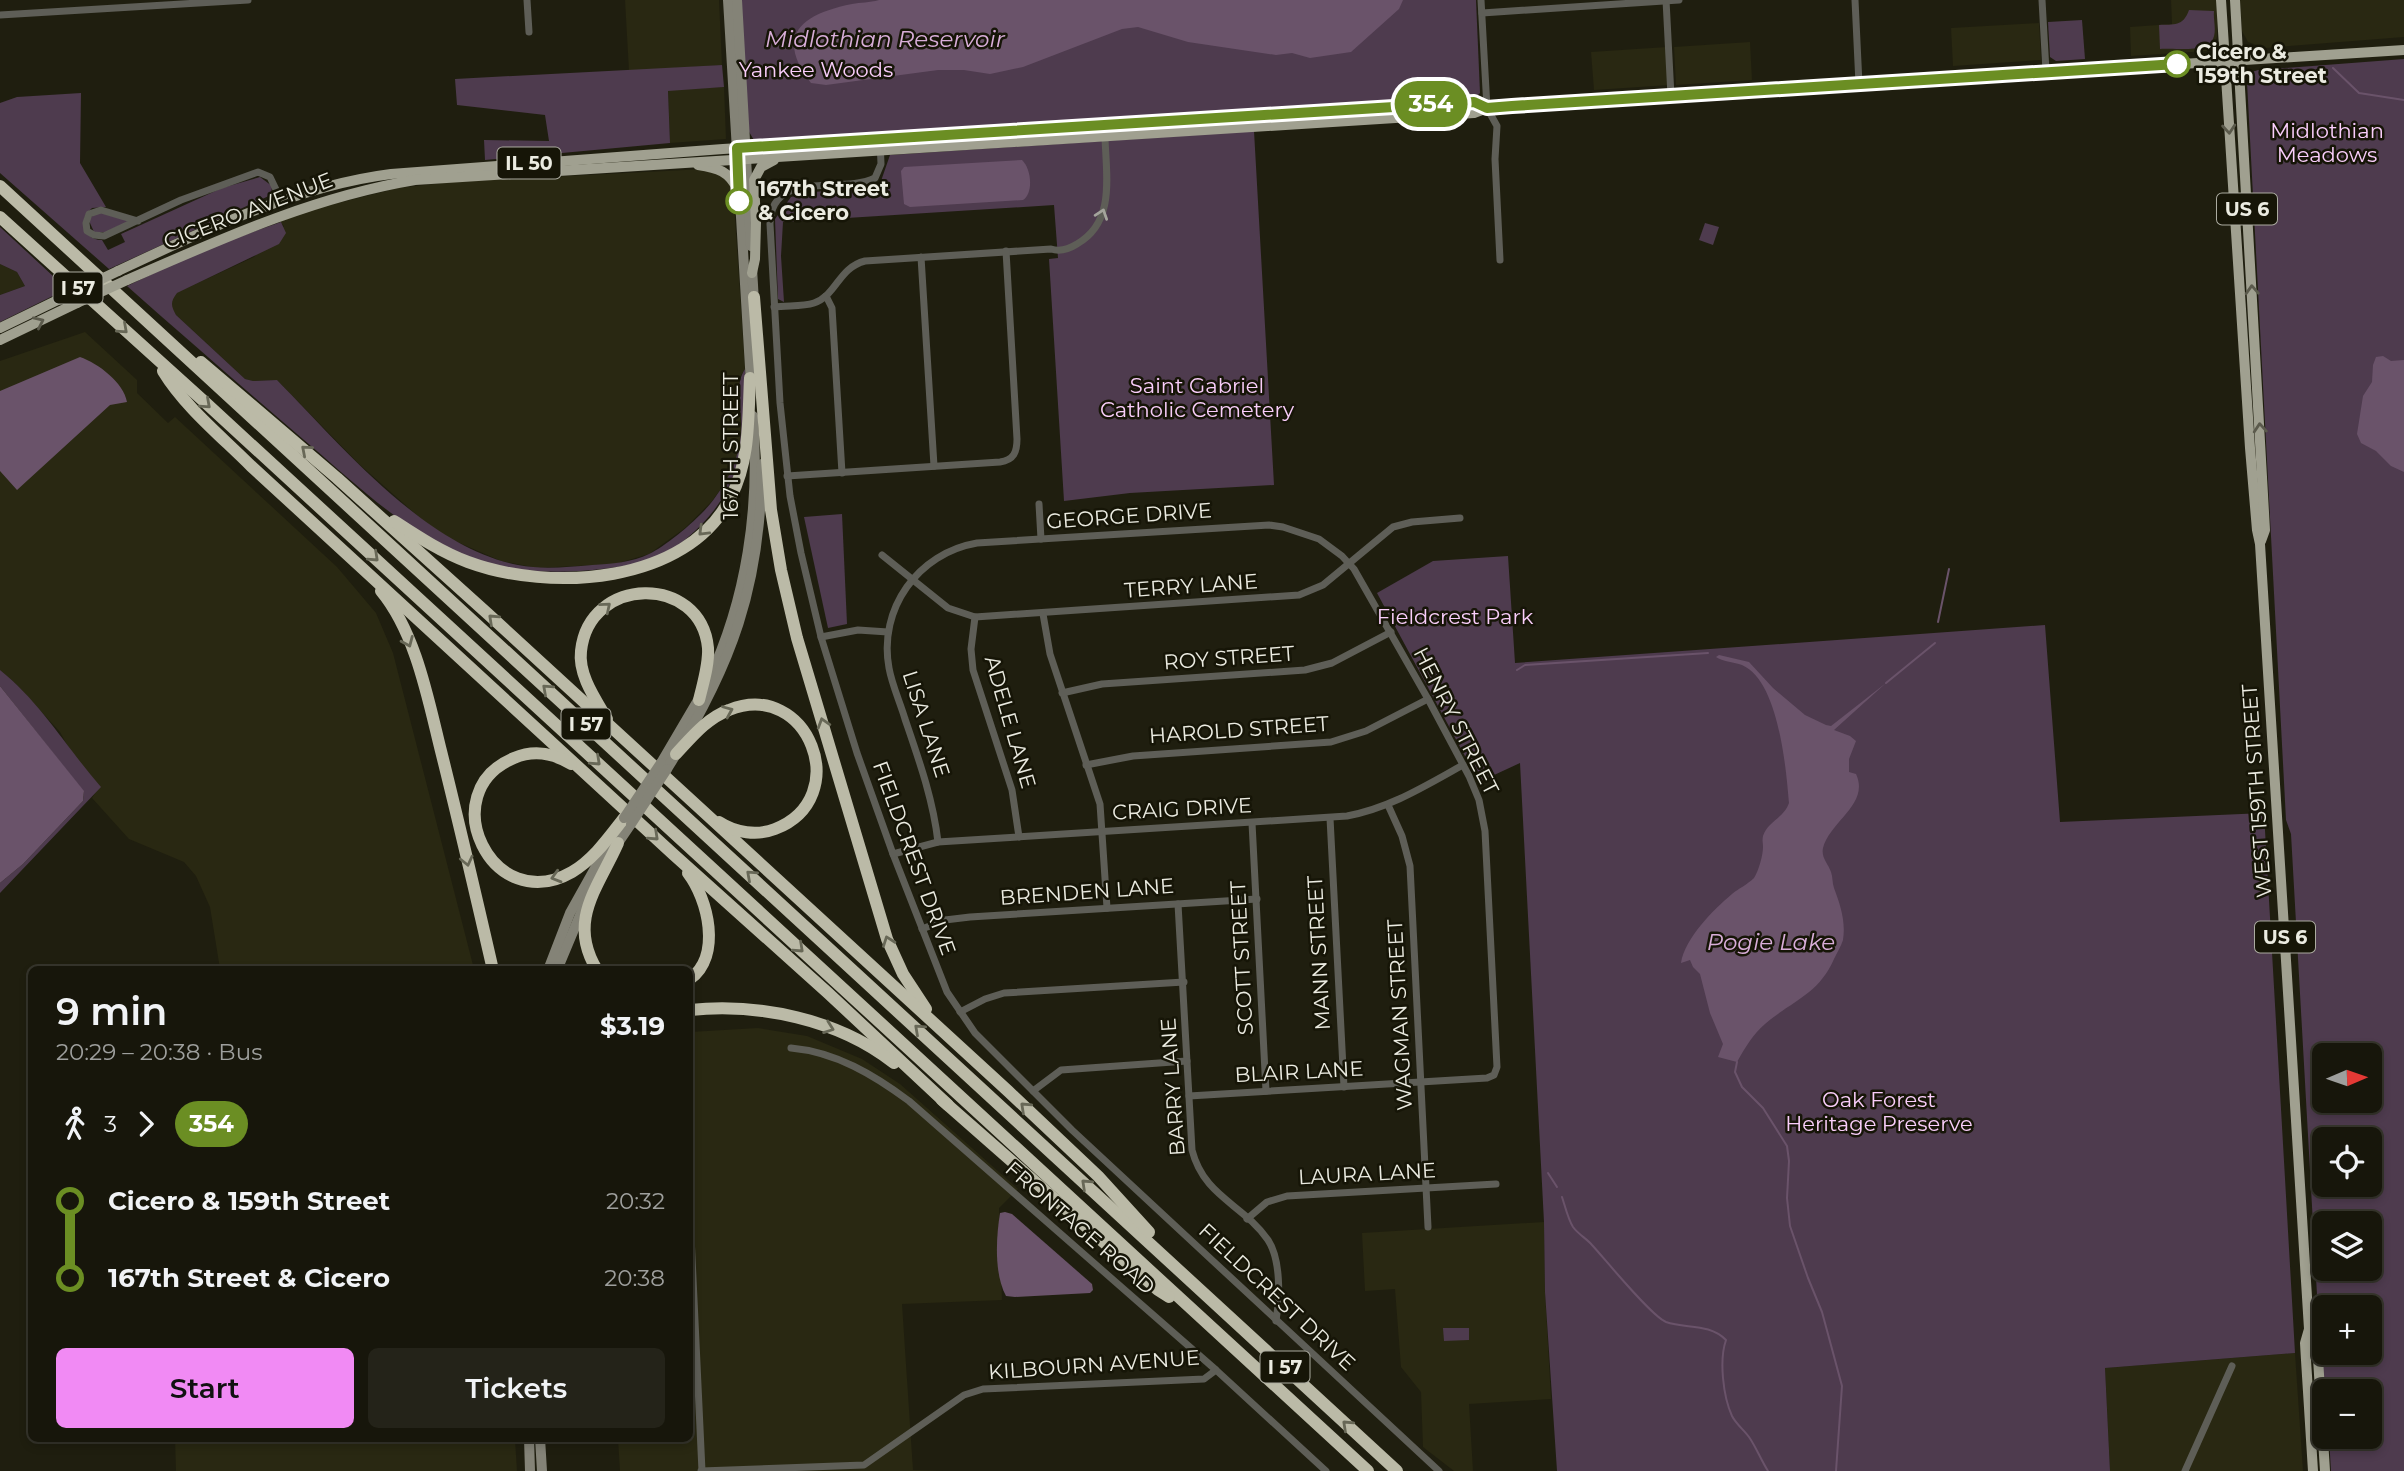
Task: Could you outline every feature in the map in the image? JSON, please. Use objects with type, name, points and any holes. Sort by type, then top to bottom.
[{"type":"highway","name":"I 57","points":[[0,186],[1397,1471]]},
{"type":"highway","name":"I 57","points":[[0,218],[1368,1471]]},
{"type":"highway","points":[[119,296],[233,387],[337,478],[951,1039],[1098,1176],[1148,1231],[1171,1264]]},
{"type":"highway","points":[[754,297],[771,510],[781,570],[797,638],[887,940],[914,992],[951,1039]]},
{"type":"highway","points":[[155,358],[170,383],[208,424],[673,854],[948,1105],[1158,1290],[1200,1316]]},
{"type":"highway","points":[[337,478],[385,516],[468,562],[533,576],[587,578],[622,573],[652,564],[680,550],[702,535],[730,500],[746,454],[750,378]]},
{"type":"highway","points":[[358,564],[384,595],[419,667],[492,966]]},
{"type":"highway","points":[[634,748],[608,721],[584,674],[580,652],[585,635],[592,619],[607,604],[622,595],[641,592],[677,600],[692,613],[703,629],[708,646],[707,666],[699,700]]},
{"type":"highway","points":[[676,754],[713,719],[729,710],[751,705],[768,706],[787,714],[802,728],[814,749],[817,774],[810,799],[798,815],[780,827],[760,832],[736,830],[724,825],[692,802]]},
{"type":"highway","points":[[600,785],[590,781],[569,763],[551,755],[525,755],[507,762],[489,776],[477,799],[474,819],[481,846],[495,865],[512,876],[535,881],[553,879],[571,872],[587,861],[628,821]]},
{"type":"highway","points":[[595,966],[583,936],[585,919],[618,843]]},
{"type":"highway","points":[[673,854],[692,878],[708,916],[710,930],[704,958],[693,976]]},
{"type":"highway","points":[[693,1010],[733,1008],[766,1011],[827,1027],[885,1055],[948,1105]]},
{"type":"main road","name":"167TH STREET","points":[[664,766],[676,754],[706,704],[731,648],[754,563],[762,496],[763,433],[754,297],[728,0]]},
{"type":"main road","name":"167TH STREET","points":[[550,966],[570,913],[664,766],[699,700],[724,645],[746,562],[754,495],[754,433],[738,190],[742,153],[737,0]]},
{"type":"main road","name":"WEST 159TH STREET","points":[[2221,0],[2250,447],[2260,544],[2309,1329],[2305,1343],[2313,1471]]},
{"type":"main road","name":"WEST 159TH STREET","points":[[2235,0],[2265,530],[2260,544]]},
{"type":"main road","name":"CICERO AVENUE","points":[[0,340],[284,207],[368,177],[402,172],[880,146],[1105,137],[1474,113],[1487,108],[2404,50]]},
{"type":"main road","name":"CICERO AVENUE","points":[[0,328],[222,222],[371,187],[415,180],[678,162],[742,153],[781,157],[880,146],[1474,102],[1487,108]]},
{"type":"main road","points":[[752,273],[756,223],[754,180],[761,167],[781,157]]},
{"type":"main road","points":[[678,162],[722,168],[733,179],[738,190]]},
{"type":"main road","name":"167TH STREET","points":[[559,966],[578,916],[628,821]]},
{"type":"main road","name":"WEST 159TH STREET","points":[[2309,1329],[2317,1342],[2325,1471]]},
{"type":"main road","points":[[529,1442],[530,1471]]},
{"type":"main road","points":[[540,1442],[542,1471]]},
{"type":"street","points":[[0,15],[114,4],[248,0]]},
{"type":"street","points":[[527,0],[529,32]]},
{"type":"street","points":[[1481,0],[1487,108],[1497,126],[1495,159],[1500,260]]},
{"type":"street","points":[[1666,0],[1671,96]]},
{"type":"street","points":[[1482,13],[1679,0]]},
{"type":"street","points":[[1855,0],[1860,84]]},
{"type":"street","points":[[2042,0],[2046,71]]},
{"type":"street","points":[[774,307],[807,304],[826,296],[840,277],[856,263],[1066,249],[1083,241],[1098,226],[1106,204],[1105,137]]},
{"type":"street","name":"FIELDCREST DRIVE","points":[[880,146],[879,172],[868,182],[791,190],[776,201],[770,224],[774,307],[787,476],[796,531],[821,637],[857,752],[942,982],[975,1033],[1033,1091],[1439,1471]]},
{"type":"street","points":[[138,221],[101,210],[89,214],[86,223],[87,231],[104,236],[138,221],[207,189],[258,172],[270,177],[284,207]]},
{"type":"street","points":[[787,476],[1000,462],[1013,458],[1017,439],[1006,251]]},
{"type":"street","points":[[921,257],[934,466]]},
{"type":"street","points":[[826,296],[832,309],[842,472]]},
{"type":"street","points":[[1039,504],[1041,539]]},
{"type":"street","name":"TERRY LANE","points":[[882,555],[948,608],[975,617],[1043,614],[1299,595],[1323,585],[1393,527],[1412,522],[1460,518]]},
{"type":"street","name":"GEORGE DRIVE","points":[[912,580],[932,561],[967,545],[1269,525],[1319,539],[1337,551],[1348,563]]},
{"type":"street","name":"HENRY STREET","points":[[1348,563],[1391,632],[1479,800],[1485,831],[1497,1067],[1494,1075]]},
{"type":"street","name":"LISA LANE","points":[[912,580],[895,607],[888,632],[889,668],[929,790],[938,842]]},
{"type":"street","points":[[1043,614],[1047,646],[1100,804],[1107,908]]},
{"type":"street","name":"ADELE LANE","points":[[975,617],[971,649],[973,670],[1012,790],[1019,837]]},
{"type":"street","points":[[821,637],[858,630],[888,632]]},
{"type":"street","name":"ROY STREET","points":[[1062,693],[1102,684],[1304,670],[1332,663],[1391,632]]},
{"type":"street","name":"HAROLD STREET","points":[[1086,765],[1133,756],[1331,742],[1366,731],[1428,699]]},
{"type":"street","name":"CRAIG DRIVE","points":[[893,854],[938,842],[1330,818],[1388,805],[1463,765]]},
{"type":"street","name":"WAGMAN STREET","points":[[1388,805],[1402,836],[1410,866],[1428,1227]]},
{"type":"street","name":"MANN STREET","points":[[1330,818],[1344,1087]]},
{"type":"street","name":"SCOTT STREET","points":[[1252,823],[1266,1091]]},
{"type":"street","name":"BRENDEN LANE","points":[[922,929],[946,920],[970,917],[1256,899]]},
{"type":"street","name":"BARRY LANE","points":[[1178,904],[1192,1150],[1196,1169],[1209,1186],[1268,1241],[1276,1263],[1276,1321]]},
{"type":"street","points":[[960,1012],[1004,993],[1184,982]]},
{"type":"street","name":"FRONTAGE ROAD","points":[[791,1048],[811,1050],[847,1062],[881,1080],[909,1101],[1216,1370],[1326,1471]]},
{"type":"street","points":[[1033,1091],[1061,1070],[1188,1061]]},
{"type":"street","name":"BLAIR LANE","points":[[1189,1096],[1487,1078],[1494,1075]]},
{"type":"street","name":"LAURA LANE","points":[[1247,1219],[1262,1205],[1282,1197],[1496,1184]]},
{"type":"street","points":[[693,1284],[701,1471]]},
{"type":"street","points":[[2185,1471],[2232,1366]]},
{"type":"street","name":"KILBOURN AVENUE","points":[[701,1471],[864,1465],[964,1395],[983,1389],[1204,1379],[1216,1370]]},
{"type":"shaded area","points":[[625,0],[719,0],[722,65],[629,71]]},
{"type":"shaded area","points":[[2171,0],[2218,0],[2217,37],[2214,45],[2207,51],[2131,56],[2130,27],[2172,24]]},
{"type":"shaded area","points":[[2240,0],[2404,0],[2404,37],[2265,48],[2248,42],[2242,31]]},
{"type":"shaded area","points":[[2039,23],[2041,60],[1953,66],[1951,28]]},
{"type":"shaded area","points":[[1750,42],[1752,80],[1676,85],[1674,47]]},
{"type":"shaded area","points":[[1667,47],[1669,85],[1594,90],[1591,52]]},
{"type":"shaded area","points":[[724,87],[726,139],[670,143],[668,90]]},
{"type":"shaded area","points":[[705,169],[719,171],[733,189],[745,369],[739,378],[741,432],[737,455],[730,476],[712,501],[685,528],[649,554],[615,564],[537,568],[501,561],[455,541],[428,525],[359,464],[277,380],[245,379],[171,308],[171,300],[176,293],[254,257],[284,226],[277,219],[290,215],[398,188],[451,182]]},
{"type":"shaded area","points":[[0,264],[17,272],[25,286],[0,295]]},
{"type":"shaded area","points":[[85,332],[137,380],[137,393],[168,423],[175,417],[337,567],[376,613],[393,653],[473,966],[220,966],[210,907],[196,876],[184,862],[129,839],[92,798],[100,786],[72,754],[60,732],[0,670],[0,361]]},
{"type":"shaded area","points":[[758,1028],[807,1036],[862,1059],[900,1084],[1018,1189],[999,1208],[1002,1300],[902,1304],[913,1470],[943,1471],[620,1471],[618,1442],[693,1442],[693,1032]]},
{"type":"shaded area","points":[[1544,1222],[1551,1399],[1469,1404],[1473,1471],[1454,1471],[1423,1447],[1421,1392],[1401,1367],[1395,1289],[1365,1291],[1362,1233]]},
{"type":"shaded area","points":[[2295,1353],[2303,1471],[2110,1471],[2105,1368]]},
{"type":"shaded area","points":[[175,1442],[515,1442],[517,1471],[176,1471]]},
{"type":"green space","name":"Yankee Woods","points":[[741,0],[1476,0],[1480,93],[1474,99],[755,142],[748,130]]},
{"type":"green space","points":[[2189,10],[2214,11],[2213,39],[2197,48],[2160,49],[2159,25],[2181,22]]},
{"type":"green space","points":[[2082,20],[2085,59],[2056,61],[2050,57],[2048,22]]},
{"type":"green space","name":"Midlothian Meadows","points":[[2404,59],[2404,1471],[2331,1471],[2330,1449],[2382,1449],[2382,1379],[2324,1379],[2322,1365],[2382,1365],[2382,1295],[2317,1295],[2316,1281],[2382,1281],[2382,1211],[2312,1211],[2291,834],[2286,820],[2247,82],[2252,72]]},
{"type":"green space","points":[[722,65],[724,87],[668,91],[670,143],[485,160],[484,140],[549,141],[545,115],[457,105],[455,79]]},
{"type":"green space","points":[[81,93],[80,163],[106,207],[92,208],[84,219],[84,228],[92,238],[102,240],[108,250],[125,242],[121,234],[222,188],[260,177],[272,186],[271,195],[109,269],[0,173],[0,103],[17,97]]},
{"type":"green space","name":"Saint Gabriel Catholic Cemetery","points":[[1254,131],[1274,485],[1130,493],[1064,501],[1049,259],[1058,258],[1054,205],[783,222],[781,256],[784,302],[778,299],[775,219],[791,197],[812,192],[874,188],[881,181],[890,155]]},
{"type":"green space","points":[[98,212],[129,221],[106,232],[94,232],[90,218]]},
{"type":"green space","points":[[281,222],[286,233],[279,244],[177,293],[172,304],[176,315],[245,379],[277,380],[387,490],[450,538],[484,555],[518,565],[537,567],[622,562],[657,550],[701,514],[729,475],[740,440],[739,391],[745,369],[746,420],[743,444],[729,487],[717,507],[681,543],[663,554],[633,564],[583,571],[548,572],[495,565],[461,554],[400,520],[127,286],[205,249]]},
{"type":"green space","points":[[1705,223],[1719,227],[1713,245],[1699,240]]},
{"type":"green space","points":[[0,227],[67,289],[0,322],[0,295],[25,286],[17,272],[0,264]]},
{"type":"green space","points":[[842,514],[847,624],[828,628],[804,517]]},
{"type":"green space","name":"Oak Forest Heritage Preserve","points":[[1508,556],[1515,663],[2045,625],[2060,822],[2264,813],[2295,1353],[2105,1368],[2110,1471],[1557,1471],[1545,1292],[1544,1222],[1520,763],[1479,782],[1377,593],[1433,561]]},
{"type":"green space","points":[[0,670],[29,697],[101,787],[0,893],[0,883],[23,864],[83,801],[84,792],[0,686]]},
{"type":"green space","points":[[1443,1328],[1469,1328],[1469,1340],[1444,1341]]},
{"type":"water","name":"Midlothian Reservoir","points":[[879,0],[1403,0],[1399,9],[1351,52],[1310,58],[1292,53],[1276,55],[1188,42],[1138,27],[1122,29],[1023,67],[990,74],[938,70],[826,85],[811,83],[795,52],[799,29],[807,21],[834,8]]},
{"type":"water","points":[[1022,160],[1028,169],[1030,180],[1029,192],[1023,200],[910,207],[904,204],[901,171],[904,167]]},
{"type":"water","points":[[2383,356],[2391,361],[2404,360],[2404,472],[2391,466],[2376,451],[2361,443],[2357,434],[2363,396],[2372,382],[2373,365],[2376,357]]},
{"type":"water","points":[[80,357],[95,364],[116,381],[127,402],[110,405],[17,490],[0,471],[0,391]]},
{"type":"water","name":"Pogie Lake","points":[[1719,655],[1749,662],[1773,688],[1805,715],[1831,726],[1886,683],[1834,730],[1856,741],[1849,759],[1849,772],[1856,774],[1859,785],[1854,803],[1833,829],[1823,848],[1842,913],[1842,942],[1828,971],[1813,989],[1761,1028],[1737,1062],[1718,1057],[1723,1044],[1710,1013],[1700,974],[1690,960],[1681,963],[1688,944],[1701,925],[1734,892],[1754,878],[1763,850],[1765,831],[1789,803],[1783,749],[1765,689],[1755,674],[1742,665],[1716,657]]},
{"type":"water","points":[[0,686],[84,791],[83,801],[23,864],[0,883]]},
{"type":"water","points":[[1000,1213],[1012,1214],[1092,1284],[1093,1290],[1090,1293],[1006,1296],[999,1277],[997,1256]]},
{"type":"waterway","points":[[2333,68],[2359,93],[2404,100]]},
{"type":"waterway","points":[[1938,622],[1949,569]]},
{"type":"waterway","points":[[1886,683],[1935,643]]},
{"type":"waterway","points":[[1517,670],[1525,665],[1708,653]]},
{"type":"waterway","points":[[1737,1062],[1735,1072],[1742,1087],[1763,1108],[1787,1146],[1790,1226],[1822,1312],[1842,1386],[1836,1471]]},
{"type":"waterway","points":[[1548,1173],[1557,1187]]},
{"type":"waterway","points":[[1562,1197],[1573,1227],[1659,1318],[1674,1324],[1712,1331],[1726,1340],[1722,1368],[1729,1408],[1734,1419],[1752,1441],[1768,1471]]},
{"type":"bus line","name":"354","points":[[739,201],[737,148],[1474,102],[1487,108],[2177,64]]},
{"type":"place","name":"Cicero & 159th Street","points":[[2177,64]]},
{"type":"place","name":"167th Street & Cicero","points":[[739,201]]},
{"type":"park label","name":"Fieldcrest Park","points":[[1455,617]]}]
